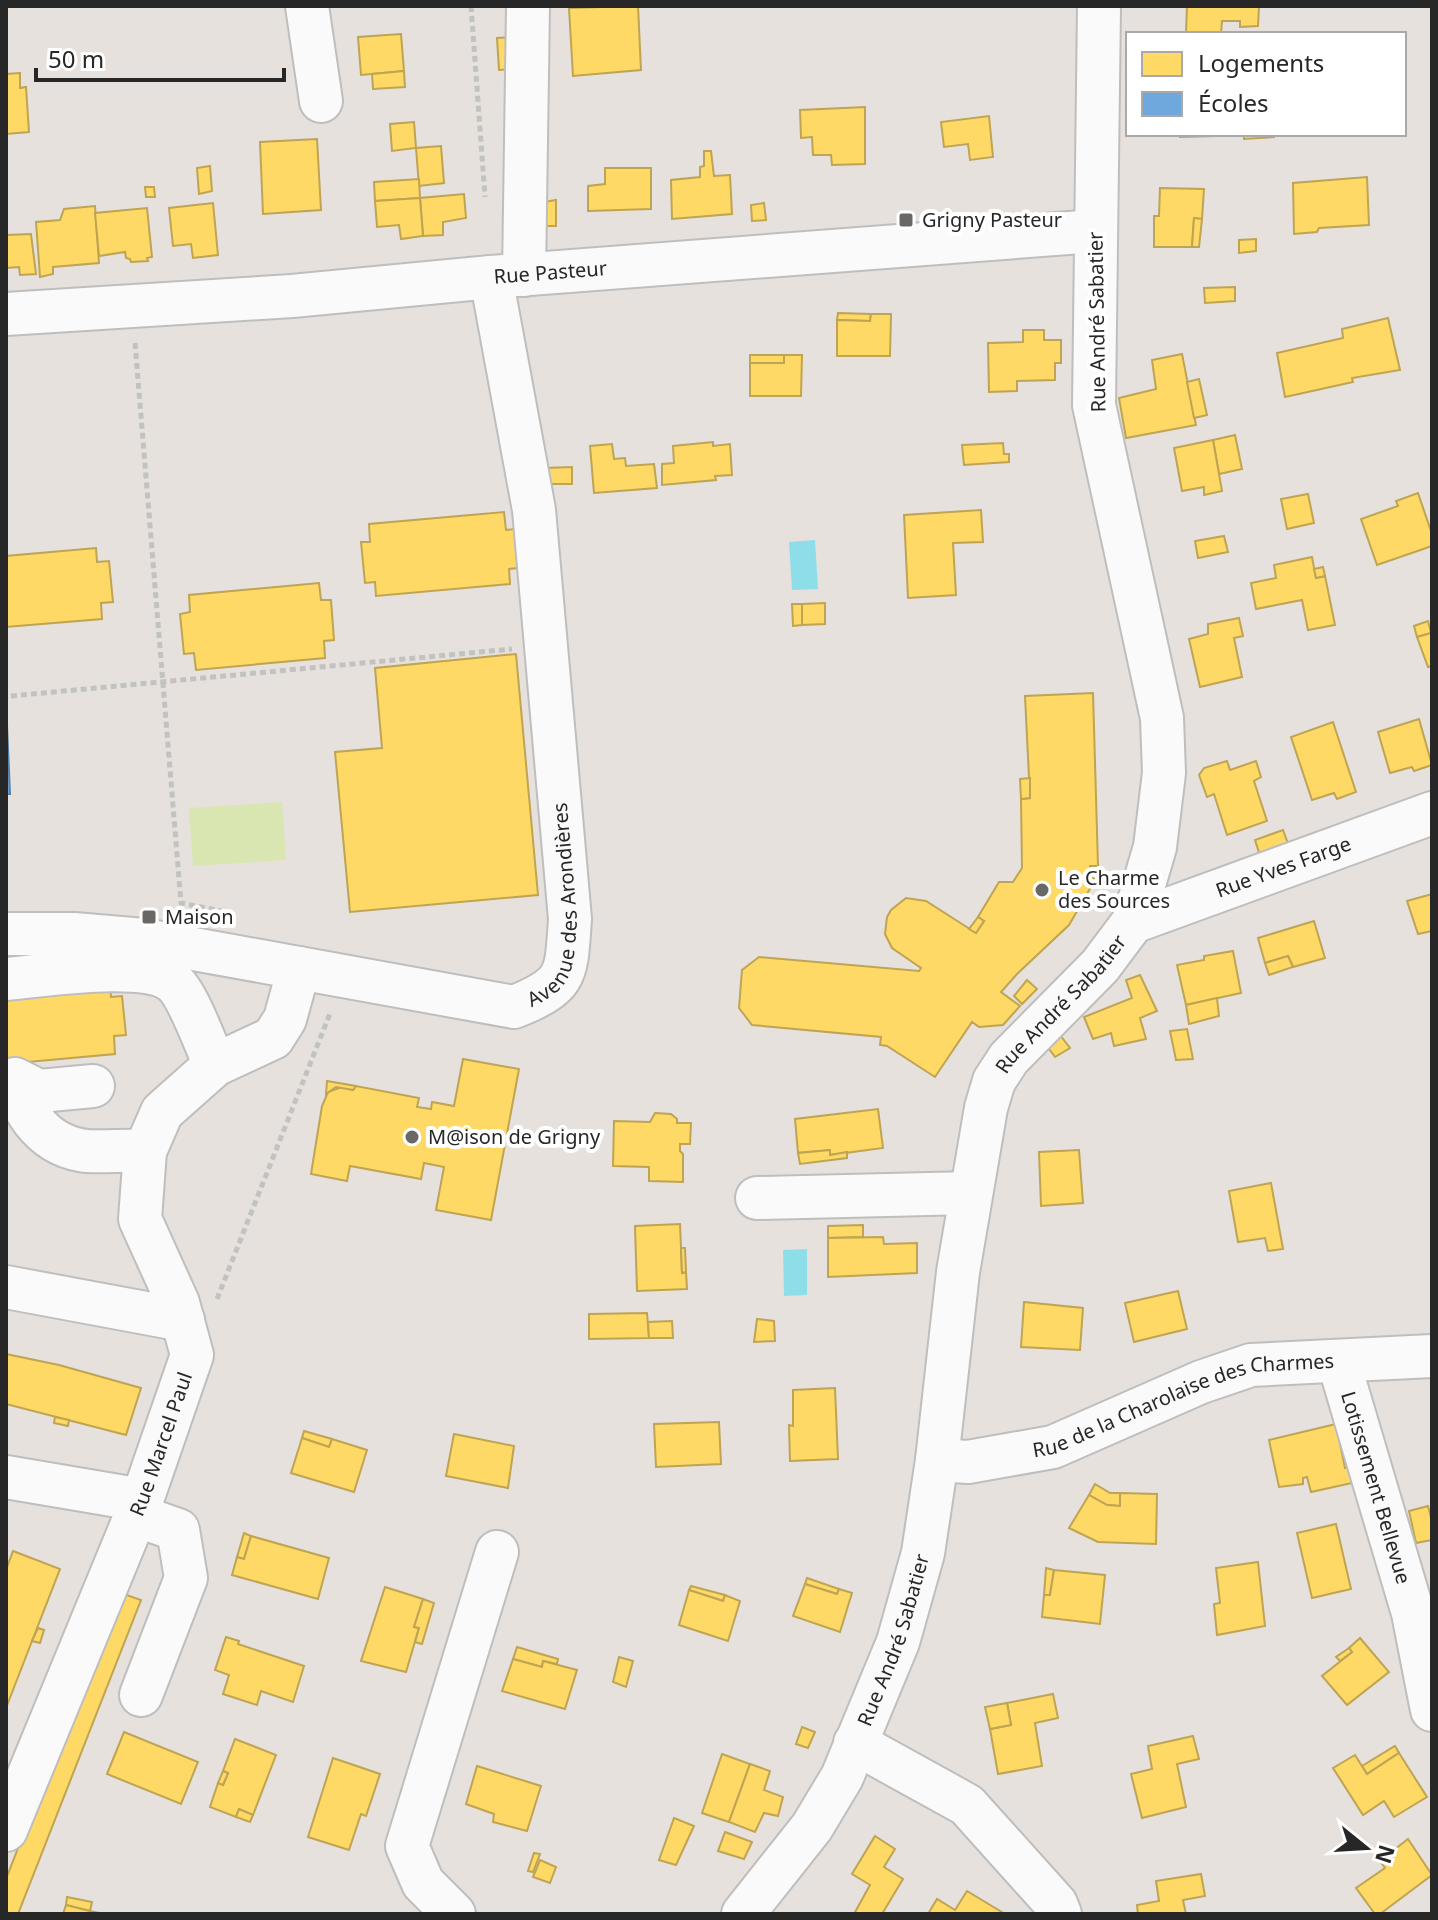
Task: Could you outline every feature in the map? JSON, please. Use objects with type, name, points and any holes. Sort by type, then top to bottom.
[{"type":"street","points":[[307,6],[321,101]]},
{"type":"street","name":"Avenue des Arondières","points":[[6,934],[74,934],[144,940],[514,1007],[547,994],[567,968],[570,919],[534,510],[508,276],[528,6]]},
{"type":"street","name":"Rue André Sabatier","points":[[743,1914],[812,1827],[842,1777],[898,1642],[923,1553],[958,1272],[986,1108],[994,1081],[1009,1058],[1100,966],[1133,922],[1155,847],[1164,773],[1162,718],[1094,405],[1099,6]]},
{"type":"street","name":"Rue Pasteur","points":[[6,314],[292,296],[508,276],[1095,231]]},
{"type":"street","name":"Rue Yves Farge","points":[[1133,922],[1432,813]]},
{"type":"street","name":"Rue Marcel Paul","points":[[6,1830],[138,1507],[192,1355],[198,1315],[178,1303],[140,1219],[145,1151],[162,1112],[215,1065],[273,1038],[285,1019],[299,968]]},
{"type":"street","points":[[6,979],[111,970],[145,973],[172,981],[182,993],[215,1065]]},
{"type":"street","points":[[93,1086],[39,1091],[15,1079],[19,1099],[40,1131],[63,1145],[84,1151],[145,1151]]},
{"type":"street","points":[[757,1198],[971,1193]]},
{"type":"street","points":[[6,1287],[198,1315]]},
{"type":"street","name":"Rue de la Charolaise des Charmes","points":[[937,1460],[968,1462],[1053,1447],[1201,1382],[1251,1365],[1432,1356]]},
{"type":"street","name":"Lotissement Bellevue","points":[[1339,1363],[1422,1613],[1432,1710]]},
{"type":"street","points":[[6,1477],[138,1507],[178,1530],[186,1578],[141,1695]]},
{"type":"street","points":[[454,1914],[423,1883],[407,1846],[497,1552]]},
{"type":"street","points":[[855,1743],[967,1805],[1056,1904],[1060,1914]]},
{"type":"path","points":[[471,6],[485,202]]},
{"type":"path","points":[[132,306],[178,871]]},
{"type":"path","points":[[11,696],[546,646]]},
{"type":"path","points":[[198,1315],[345,977]]},
{"type":"green space","points":[[282,802],[286,860],[193,866],[189,808]]},
{"type":"water","points":[[815,540],[818,589],[792,590],[789,542]]},
{"type":"water","points":[[807,1249],[807,1295],[784,1296],[783,1250]]},
{"type":"building: Logements","points":[[638,6],[641,70],[573,76],[569,8]]},
{"type":"building: Logements","points":[[1187,6],[1259,6],[1258,26],[1240,27],[1240,21],[1222,21],[1221,32],[1186,32]]},
{"type":"building: Logements","points":[[401,34],[404,71],[361,75],[358,37]]},
{"type":"building: Logements","points":[[512,37],[515,69],[499,70],[497,38]]},
{"type":"building: Logements","points":[[404,71],[405,87],[373,89],[372,74]]},
{"type":"building: Logements","points":[[20,73],[20,88],[26,87],[29,132],[6,134],[6,74]]},
{"type":"building: Logements","points":[[865,107],[865,164],[832,165],[831,155],[813,155],[812,137],[801,138],[800,110]]},
{"type":"building: Logements","points":[[989,116],[993,157],[970,160],[968,144],[944,147],[941,122]]},
{"type":"building: Logements","points":[[414,122],[416,148],[392,151],[390,124]]},
{"type":"building: Logements","points":[[1244,136],[1274,136],[1274,137],[1244,139]]},
{"type":"building: Logements","points":[[317,139],[321,210],[263,214],[260,142]]},
{"type":"building: Logements","points":[[441,146],[444,183],[419,186],[416,148]]},
{"type":"building: Logements","points":[[704,151],[711,151],[714,176],[730,175],[732,214],[672,219],[671,180],[700,177]]},
{"type":"building: Logements","points":[[210,166],[212,191],[199,194],[197,168]]},
{"type":"building: Logements","points":[[605,168],[651,168],[651,209],[588,211],[588,186],[605,184]]},
{"type":"building: Logements","points":[[1367,177],[1369,225],[1319,228],[1317,232],[1294,234],[1293,183]]},
{"type":"building: Logements","points":[[419,179],[420,198],[375,201],[374,182]]},
{"type":"building: Logements","points":[[145,187],[154,187],[155,197],[146,197]]},
{"type":"building: Logements","points":[[1160,188],[1204,189],[1202,219],[1194,218],[1192,247],[1154,247],[1154,216],[1159,216]]},
{"type":"building: Logements","points":[[464,194],[466,218],[443,222],[443,235],[423,236],[420,198]]},
{"type":"building: Logements","points":[[420,198],[423,236],[401,239],[399,225],[377,227],[375,201]]},
{"type":"building: Logements","points":[[556,200],[556,226],[545,226],[544,202]]},
{"type":"building: Logements","points":[[213,203],[218,255],[193,258],[191,244],[173,246],[169,208]]},
{"type":"building: Logements","points":[[764,203],[766,220],[752,221],[751,205]]},
{"type":"building: Logements","points":[[95,206],[99,263],[53,267],[53,274],[40,277],[36,222],[60,220],[64,209]]},
{"type":"building: Logements","points":[[147,208],[152,257],[147,258],[148,261],[131,262],[125,252],[99,256],[95,213]]},
{"type":"building: Logements","points":[[1194,218],[1202,219],[1199,247],[1192,247]]},
{"type":"building: Logements","points":[[31,234],[36,274],[20,275],[19,267],[6,268],[6,235]]},
{"type":"building: Logements","points":[[1256,239],[1256,251],[1239,253],[1239,240]]},
{"type":"building: Logements","points":[[1235,287],[1235,301],[1205,303],[1204,288]]},
{"type":"building: Logements","points":[[838,313],[871,314],[870,321],[837,320]]},
{"type":"building: Logements","points":[[871,314],[891,314],[890,356],[837,356],[837,320],[870,321]]},
{"type":"building: Logements","points":[[1388,318],[1400,370],[1352,378],[1353,382],[1285,397],[1277,353],[1343,338],[1342,329]]},
{"type":"building: Logements","points":[[1023,330],[1044,330],[1044,340],[1061,340],[1061,363],[1055,363],[1055,380],[1017,381],[1017,391],[989,392],[988,343],[1023,342]]},
{"type":"building: Logements","points":[[1182,354],[1196,425],[1126,438],[1119,398],[1156,389],[1152,360]]},
{"type":"building: Logements","points":[[750,355],[784,355],[784,363],[750,363]]},
{"type":"building: Logements","points":[[784,355],[802,355],[801,396],[750,396],[750,363],[784,363]]},
{"type":"building: Logements","points":[[1199,379],[1207,415],[1194,418],[1187,382]]},
{"type":"building: Logements","points":[[1235,435],[1242,469],[1219,474],[1213,440]]},
{"type":"building: Logements","points":[[1213,440],[1222,491],[1204,495],[1204,487],[1182,491],[1174,448]]},
{"type":"building: Logements","points":[[713,442],[713,446],[730,444],[732,475],[715,476],[716,480],[662,485],[662,464],[674,463],[673,446]]},
{"type":"building: Logements","points":[[1003,443],[1004,454],[1009,454],[1009,462],[964,465],[962,445]]},
{"type":"building: Logements","points":[[612,444],[614,459],[625,458],[626,466],[654,464],[657,488],[594,493],[590,446]]},
{"type":"building: Logements","points":[[572,467],[572,484],[545,484],[544,468]]},
{"type":"building: Logements","points":[[1418,493],[1432,534],[1432,546],[1377,565],[1361,519],[1398,506],[1396,501]]},
{"type":"building: Logements","points":[[1308,494],[1314,523],[1287,529],[1281,499]]},
{"type":"building: Logements","points":[[981,510],[983,542],[953,543],[956,595],[908,598],[904,515]]},
{"type":"building: Logements","points":[[504,512],[506,530],[515,529],[518,568],[509,569],[510,584],[376,596],[375,582],[365,583],[361,542],[370,542],[369,524]]},
{"type":"building: Logements","points":[[1224,536],[1228,552],[1198,558],[1195,541]]},
{"type":"building: Logements","points":[[96,548],[97,562],[109,561],[113,602],[101,603],[102,619],[6,627],[6,556]]},
{"type":"building: Logements","points":[[1312,557],[1316,578],[1325,576],[1335,625],[1308,630],[1302,600],[1256,609],[1251,583],[1276,578],[1274,565]]},
{"type":"building: Logements","points":[[1323,567],[1325,576],[1316,578],[1314,569]]},
{"type":"building: Logements","points":[[319,583],[321,600],[331,600],[334,640],[324,641],[325,658],[196,670],[194,653],[184,654],[180,614],[190,612],[189,595]]},
{"type":"building: Logements","points":[[825,603],[825,624],[802,625],[802,604]]},
{"type":"building: Logements","points":[[792,604],[802,604],[802,625],[793,626]]},
{"type":"building: Logements","points":[[1239,618],[1243,636],[1234,638],[1242,677],[1200,687],[1189,639],[1208,634],[1208,624]]},
{"type":"building: Logements","points":[[1428,621],[1431,633],[1417,637],[1414,626]]},
{"type":"building: Logements","points":[[1431,633],[1432,666],[1428,667],[1417,637]]},
{"type":"building: Logements","points":[[516,654],[538,895],[350,912],[335,752],[382,748],[375,668]]},
{"type":"building: Logements","name":"Le Charme des Sources","points":[[1093,693],[1098,866],[1090,866],[1089,874],[1095,880],[1069,925],[1001,992],[1020,1006],[1003,1025],[979,1027],[972,1022],[935,1077],[887,1046],[880,1045],[881,1037],[752,1025],[739,1008],[742,970],[759,957],[919,971],[921,968],[892,948],[885,934],[891,910],[906,898],[926,901],[976,933],[984,921],[978,917],[999,882],[1013,882],[1022,868],[1021,799],[1030,798],[1025,696]]},
{"type":"building: Logements","points":[[1419,719],[1432,765],[1414,771],[1412,767],[1390,773],[1378,732]]},
{"type":"building: Logements","points":[[1333,722],[1356,792],[1337,799],[1334,793],[1312,800],[1291,737]]},
{"type":"building: Logements","points":[[1227,761],[1230,770],[1256,761],[1261,777],[1254,781],[1267,821],[1227,835],[1214,794],[1207,797],[1199,775],[1204,768]]},
{"type":"building: Logements","points":[[1030,778],[1030,798],[1021,799],[1020,779]]},
{"type":"building: Logements","points":[[1283,830],[1291,852],[1262,862],[1255,840]]},
{"type":"building: Logements","points":[[1432,894],[1432,931],[1418,934],[1407,901]]},
{"type":"building: Logements","points":[[978,917],[984,921],[976,933],[969,929]]},
{"type":"building: Logements","points":[[1314,921],[1325,958],[1293,967],[1288,956],[1265,963],[1258,938]]},
{"type":"building: Logements","points":[[1233,951],[1241,993],[1186,1005],[1177,965]]},
{"type":"building: Logements","points":[[1288,956],[1293,967],[1269,975],[1265,963]]},
{"type":"building: Logements","points":[[1140,975],[1157,1011],[1140,1018],[1146,1039],[1114,1046],[1111,1033],[1093,1039],[1084,1017],[1132,998],[1126,980]]},
{"type":"building: Logements","points":[[1027,980],[1037,989],[1022,1004],[1014,996]]},
{"type":"building: Logements","points":[[110,981],[111,997],[122,996],[126,1035],[114,1036],[115,1054],[6,1064],[6,989]]},
{"type":"building: Logements","points":[[1217,998],[1219,1016],[1189,1024],[1186,1005]]},
{"type":"building: Logements","points":[[1187,1029],[1193,1059],[1176,1060],[1170,1031]]},
{"type":"building: Logements","points":[[1060,1035],[1070,1048],[1055,1057],[1047,1046]]},
{"type":"building: Logements","name":"M@ison de Grigny","points":[[463,1059],[519,1069],[491,1220],[436,1210],[444,1167],[424,1163],[421,1179],[350,1166],[347,1181],[311,1174],[322,1106],[328,1092],[342,1087],[353,1090],[356,1086],[419,1098],[417,1107],[431,1109],[432,1102],[454,1106]]},
{"type":"building: Logements","points":[[327,1081],[356,1086],[353,1090],[336,1087],[326,1094]]},
{"type":"building: Logements","points":[[878,1109],[883,1148],[830,1155],[830,1150],[798,1153],[795,1119]]},
{"type":"building: Logements","points":[[655,1113],[671,1114],[677,1123],[691,1123],[690,1144],[680,1144],[683,1182],[649,1181],[649,1167],[613,1166],[614,1121],[650,1122]]},
{"type":"building: Logements","points":[[830,1150],[830,1155],[847,1152],[847,1158],[800,1164],[798,1153]]},
{"type":"building: Logements","points":[[1079,1150],[1083,1203],[1041,1206],[1039,1152]]},
{"type":"building: Logements","points":[[1271,1183],[1283,1249],[1268,1251],[1265,1238],[1238,1242],[1229,1191]]},
{"type":"building: Logements","points":[[680,1224],[682,1273],[686,1272],[687,1289],[637,1291],[635,1226]]},
{"type":"building: Logements","points":[[863,1225],[863,1237],[828,1238],[828,1226]]},
{"type":"building: Logements","points":[[883,1237],[884,1244],[917,1243],[917,1273],[828,1277],[828,1238]]},
{"type":"building: Logements","points":[[681,1248],[685,1248],[686,1272],[682,1273]]},
{"type":"building: Logements","points":[[1178,1291],[1187,1329],[1134,1342],[1125,1303]]},
{"type":"building: Logements","points":[[1024,1302],[1083,1308],[1080,1350],[1021,1347]]},
{"type":"building: Logements","points":[[647,1313],[649,1338],[589,1339],[589,1314]]},
{"type":"building: Logements","points":[[757,1319],[774,1321],[775,1341],[754,1342]]},
{"type":"building: Logements","points":[[672,1321],[673,1338],[649,1338],[648,1322]]},
{"type":"building: Logements","points":[[6,1354],[141,1388],[126,1435],[6,1404]]},
{"type":"building: Logements","points":[[835,1388],[838,1459],[790,1461],[789,1425],[793,1426],[793,1390]]},
{"type":"building: Logements","points":[[55,1417],[69,1420],[68,1426],[54,1423]]},
{"type":"building: Logements","points":[[719,1422],[721,1464],[656,1467],[654,1424]]},
{"type":"building: Logements","points":[[1336,1424],[1345,1468],[1349,1467],[1352,1483],[1311,1492],[1307,1477],[1303,1478],[1303,1484],[1279,1487],[1269,1440]]},
{"type":"building: Logements","points":[[304,1431],[332,1439],[329,1447],[302,1438]]},
{"type":"building: Logements","points":[[454,1434],[514,1446],[508,1488],[446,1476]]},
{"type":"building: Logements","points":[[302,1438],[329,1447],[332,1439],[367,1450],[354,1492],[291,1473]]},
{"type":"building: Logements","points":[[1095,1484],[1110,1493],[1120,1493],[1120,1506],[1107,1505],[1089,1495]]},
{"type":"building: Logements","points":[[1120,1493],[1157,1494],[1156,1544],[1098,1542],[1069,1528],[1089,1495],[1107,1505],[1120,1506]]},
{"type":"building: Logements","points":[[1428,1506],[1432,1540],[1416,1543],[1409,1511]]},
{"type":"building: Logements","points":[[1336,1524],[1351,1589],[1312,1598],[1297,1533]]},
{"type":"building: Logements","points":[[244,1533],[251,1536],[244,1559],[237,1557]]},
{"type":"building: Logements","points":[[251,1536],[329,1558],[318,1599],[232,1575],[237,1557],[244,1559]]},
{"type":"building: Logements","points":[[13,1551],[60,1569],[6,1708],[6,1570]]},
{"type":"building: Logements","points":[[1258,1562],[1265,1626],[1217,1635],[1214,1604],[1220,1603],[1216,1568]]},
{"type":"building: Logements","points":[[1046,1568],[1054,1570],[1050,1595],[1044,1595]]},
{"type":"building: Logements","points":[[1054,1570],[1105,1575],[1100,1624],[1042,1617],[1044,1595],[1050,1595]]},
{"type":"building: Logements","points":[[807,1578],[839,1589],[837,1594],[805,1584]]},
{"type":"building: Logements","points":[[805,1584],[837,1594],[839,1589],[852,1593],[840,1632],[793,1616]]},
{"type":"building: Logements","points":[[691,1586],[725,1595],[723,1601],[689,1590]]},
{"type":"building: Logements","points":[[385,1587],[423,1599],[414,1627],[419,1628],[406,1672],[361,1661]]},
{"type":"building: Logements","points":[[689,1590],[723,1601],[725,1595],[740,1601],[728,1641],[679,1625]]},
{"type":"building: Logements","points":[[118,1592],[141,1600],[18,1914],[6,1914],[6,1879]]},
{"type":"building: Logements","points":[[423,1599],[434,1603],[422,1644],[415,1642],[419,1628],[414,1627]]},
{"type":"building: Logements","points":[[38,1628],[44,1630],[40,1643],[32,1641]]},
{"type":"building: Logements","points":[[226,1637],[304,1666],[293,1702],[261,1691],[257,1705],[223,1694],[229,1675],[215,1670]]},
{"type":"building: Logements","points":[[1360,1638],[1389,1672],[1347,1705],[1322,1676],[1352,1652],[1349,1648]]},
{"type":"building: Logements","points":[[517,1647],[558,1659],[557,1664],[543,1661],[542,1667],[513,1659]]},
{"type":"building: Logements","points":[[1349,1648],[1352,1652],[1340,1661],[1336,1657]]},
{"type":"building: Logements","points":[[619,1657],[633,1661],[626,1687],[613,1682]]},
{"type":"building: Logements","points":[[513,1659],[542,1667],[543,1661],[577,1670],[565,1709],[502,1691]]},
{"type":"building: Logements","points":[[1053,1694],[1058,1718],[1035,1723],[1042,1766],[998,1774],[990,1729],[1011,1725],[1007,1703]]},
{"type":"building: Logements","points":[[1007,1703],[1011,1725],[990,1729],[985,1707]]},
{"type":"building: Logements","points":[[802,1727],[815,1732],[808,1748],[796,1744]]},
{"type":"building: Logements","points":[[124,1732],[198,1762],[181,1804],[107,1774]]},
{"type":"building: Logements","points":[[1193,1736],[1199,1759],[1177,1764],[1186,1807],[1142,1818],[1131,1774],[1152,1769],[1148,1746]]},
{"type":"building: Logements","points":[[235,1739],[276,1755],[253,1815],[239,1809],[236,1817],[210,1807],[218,1783],[223,1785],[228,1773],[223,1771]]},
{"type":"building: Logements","points":[[1395,1746],[1399,1753],[1367,1774],[1362,1766]]},
{"type":"building: Logements","points":[[1399,1753],[1427,1797],[1394,1817],[1384,1801],[1363,1815],[1333,1768],[1355,1755],[1367,1774]]},
{"type":"building: Logements","points":[[722,1754],[750,1764],[729,1822],[702,1813]]},
{"type":"building: Logements","points":[[333,1758],[380,1774],[366,1816],[361,1814],[349,1850],[308,1837]]},
{"type":"building: Logements","points":[[750,1764],[770,1771],[764,1790],[783,1797],[778,1816],[764,1813],[755,1832],[729,1822]]},
{"type":"building: Logements","points":[[477,1766],[541,1786],[527,1831],[493,1822],[494,1814],[466,1804]]},
{"type":"building: Logements","points":[[223,1771],[228,1773],[223,1785],[218,1783]]},
{"type":"building: Logements","points":[[239,1809],[253,1815],[250,1822],[236,1817]]},
{"type":"building: Logements","points":[[674,1818],[694,1826],[676,1865],[659,1860]]},
{"type":"building: Logements","points":[[725,1832],[752,1842],[744,1859],[718,1851]]},
{"type":"building: Logements","points":[[875,1836],[895,1849],[884,1867],[903,1879],[882,1914],[854,1914],[870,1885],[852,1874]]},
{"type":"building: Logements","points":[[1408,1839],[1432,1875],[1380,1914],[1375,1914],[1356,1888],[1385,1868],[1380,1861]]},
{"type":"building: Logements","points":[[534,1853],[540,1854],[533,1872],[528,1871]]},
{"type":"building: Logements","points":[[540,1860],[556,1867],[550,1883],[533,1877]]},
{"type":"building: Logements","points":[[1201,1874],[1205,1896],[1183,1900],[1186,1914],[1138,1914],[1137,1905],[1159,1901],[1156,1881]]},
{"type":"building: Logements","points":[[967,1891],[1005,1914],[928,1914],[937,1899],[955,1910]]},
{"type":"building: Logements","points":[[67,1897],[92,1902],[90,1911],[66,1905]]},
{"type":"building: Logements","points":[[66,1905],[90,1911],[104,1914],[63,1914]]},
{"type":"building: Écoles","points":[[7,725],[10,794],[6,794]]},
{"type":"place","name":"Grigny Pasteur","points":[[906,220]]},
{"type":"place","name":"Le Charme des Sources","points":[[1042,890]]},
{"type":"place","name":"Maison","points":[[149,917]]},
{"type":"place","name":"M@ison de Grigny","points":[[412,1137]]}]
